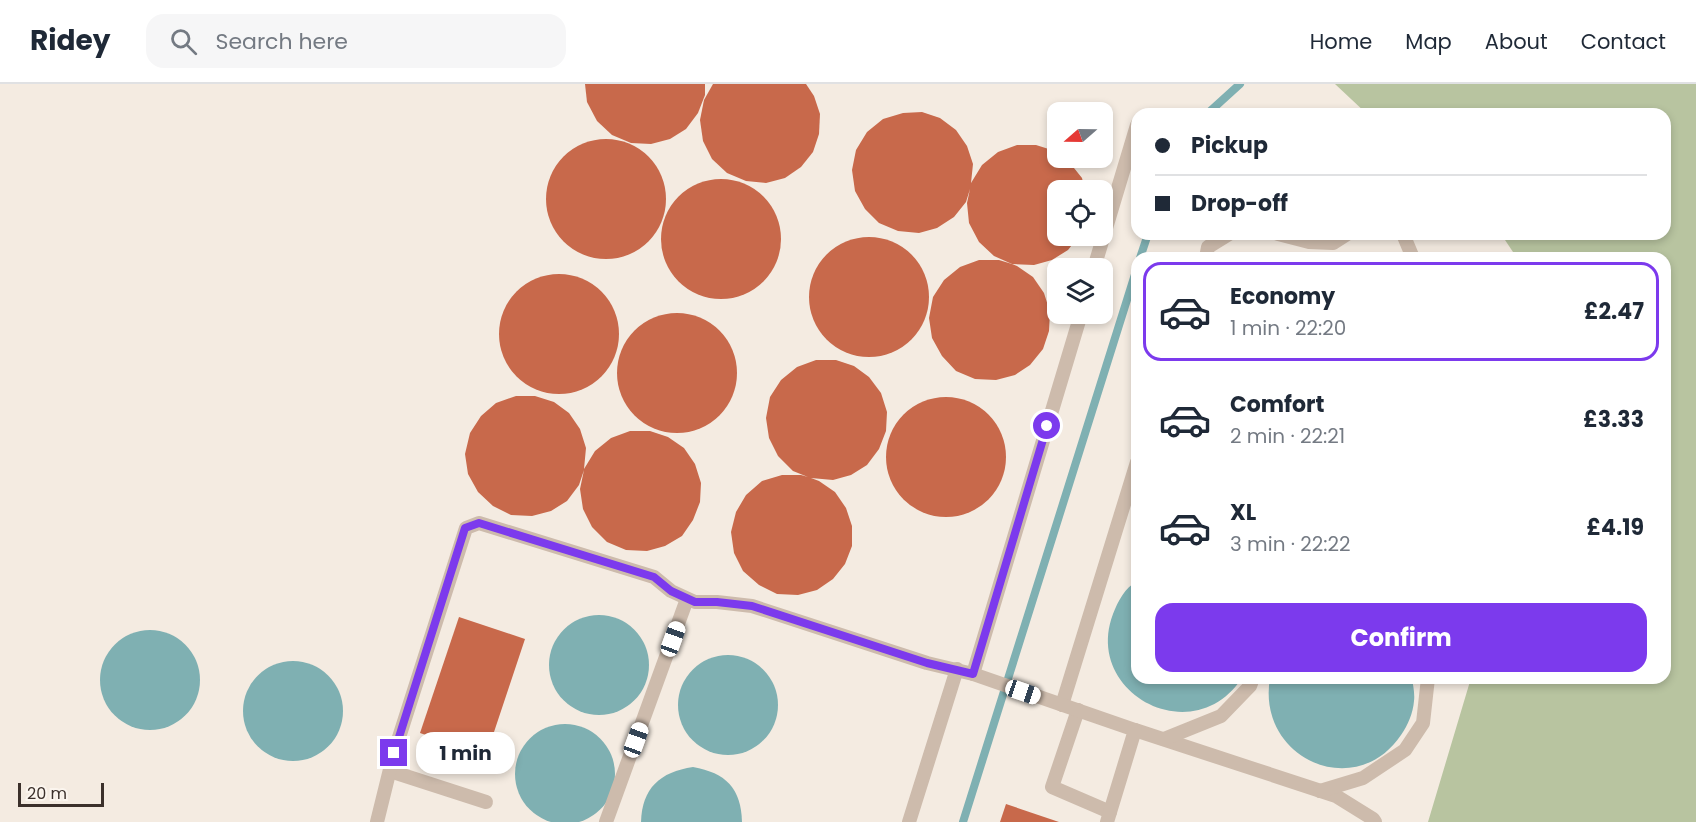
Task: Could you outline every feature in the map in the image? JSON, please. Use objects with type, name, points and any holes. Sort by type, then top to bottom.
[{"type":"lane","points":[[1097,258],[1131,145]]},
{"type":"lane","points":[[1207,252],[1208,247],[1219,240]]},
{"type":"lane","points":[[1301,240],[1326,243],[1338,240]]},
{"type":"lane","points":[[1326,243],[1327,252]]},
{"type":"lane","points":[[973,674],[1078,324]]},
{"type":"lane","points":[[1062,705],[1131,481]]},
{"type":"lane","points":[[378,822],[394,753],[465,528],[479,523],[654,577],[671,591],[695,602],[752,606],[927,663],[973,674],[1320,790],[1336,796],[1375,822]]},
{"type":"lane","points":[[606,822],[687,598]]},
{"type":"lane","points":[[909,822],[957,669]]},
{"type":"lane","points":[[1164,739],[1221,716],[1251,684]]},
{"type":"lane","points":[[1320,790],[1363,777],[1405,750],[1424,723],[1427,684]]},
{"type":"lane","points":[[1078,710],[1052,787],[1108,817],[1135,730]]},
{"type":"lane","points":[[390,771],[486,802]]},
{"type":"green space","points":[[1335,84],[1696,84],[1696,822],[1428,822],[1469,684],[1671,684],[1671,252],[1513,252],[1505,240],[1671,240],[1671,108],[1361,108]]},
{"type":"water","points":[[1131,586],[1131,684],[1236,684],[1221,700],[1197,710],[1172,711],[1148,703],[1128,688],[1114,668],[1108,642],[1113,614],[1125,591]]},
{"type":"water","points":[[599,615],[618,618],[635,629],[646,646],[649,665],[646,684],[635,701],[618,712],[599,715],[580,712],[563,701],[552,684],[549,665],[552,646],[563,629],[580,618]]},
{"type":"water","points":[[150,630],[169,633],[186,644],[197,661],[200,680],[197,699],[186,716],[169,727],[150,730],[131,727],[114,716],[103,699],[100,680],[103,661],[114,644],[131,633]]},
{"type":"water","points":[[718,655],[738,655],[764,669],[775,686],[778,705],[775,724],[764,741],[738,755],[718,755],[700,747],[686,733],[678,715],[678,695],[686,677],[700,663]]},
{"type":"water","points":[[293,661],[312,664],[329,675],[340,692],[343,711],[340,730],[329,747],[312,758],[293,761],[274,758],[257,747],[246,730],[243,711],[246,692],[257,675],[274,664]]},
{"type":"water","points":[[1270,684],[1413,684],[1414,695],[1413,710],[1408,723],[1401,735],[1382,755],[1359,766],[1336,768],[1313,762],[1293,749],[1278,730],[1270,706]]},
{"type":"water","points":[[555,725],[575,725],[593,732],[607,746],[614,764],[614,784],[607,802],[593,816],[575,823],[555,823],[537,816],[523,802],[516,784],[516,764],[523,746],[537,732]]},
{"type":"water","points":[[693,767],[714,773],[730,784],[739,800],[742,822],[641,822],[645,800],[655,784],[671,773]]},
{"type":"building","points":[[585,84],[705,84],[705,95],[698,113],[686,129],[670,139],[651,144],[631,143],[612,135],[597,121],[587,102]]},
{"type":"building","points":[[713,84],[806,84],[814,96],[820,114],[819,134],[813,152],[801,167],[785,178],[766,183],[746,181],[727,173],[712,159],[703,141],[700,120],[704,100]]},
{"type":"building","points":[[922,112],[940,118],[956,130],[967,146],[973,164],[971,183],[982,165],[998,152],[1017,145],[1036,145],[1047,148],[1047,168],[1074,168],[1082,180],[1047,180],[1047,246],[1071,246],[1068,250],[1055,258],[1047,258],[1047,261],[1034,265],[1012,264],[994,256],[979,242],[969,223],[967,203],[970,189],[966,202],[954,217],[937,228],[919,233],[898,231],[879,223],[865,209],[855,191],[852,170],[856,150],[867,132],[883,119],[903,113]]},
{"type":"building","points":[[606,139],[629,143],[648,157],[662,176],[666,199],[662,222],[648,241],[629,255],[606,259],[583,255],[564,241],[550,222],[546,199],[550,176],[564,157],[583,143]]},
{"type":"building","points":[[721,179],[744,184],[763,197],[776,216],[781,239],[776,262],[763,281],[744,294],[721,299],[698,294],[679,281],[666,262],[661,239],[666,216],[679,197],[698,184]]},
{"type":"building","points":[[869,237],[892,242],[911,255],[924,274],[929,297],[924,320],[911,339],[892,352],[869,357],[846,352],[827,339],[814,320],[809,297],[814,274],[827,255],[846,242]]},
{"type":"building","points":[[979,260],[999,260],[1017,266],[1033,277],[1044,293],[1047,302],[1049,331],[1043,349],[1030,365],[1015,375],[996,380],[975,379],[956,371],[942,356],[932,338],[929,318],[933,297],[944,280],[960,267]]},
{"type":"building","points":[[559,274],[582,278],[601,292],[615,311],[619,334],[615,357],[601,376],[582,390],[559,394],[536,390],[517,376],[503,357],[499,334],[503,311],[517,292],[536,278]]},
{"type":"building","points":[[677,313],[700,318],[719,331],[732,350],[737,373],[732,396],[719,415],[700,428],[677,433],[654,428],[635,415],[622,396],[617,373],[622,350],[635,331],[654,318]]},
{"type":"building","points":[[816,360],[836,360],[854,366],[869,377],[881,393],[887,412],[886,431],[879,449],[867,465],[851,475],[833,480],[811,478],[835,492],[846,508],[852,526],[852,546],[845,564],[833,579],[817,590],[798,595],[777,594],[759,585],[743,571],[734,553],[731,532],[736,512],[746,495],[762,481],[782,475],[808,477],[793,471],[778,456],[769,438],[766,418],[770,397],[781,380],[797,367]]},
{"type":"building","points":[[516,396],[535,396],[554,402],[569,413],[580,429],[586,448],[584,469],[595,451],[611,438],[630,431],[650,431],[668,437],[684,448],[695,464],[701,483],[700,502],[693,520],[682,536],[665,546],[647,551],[626,550],[607,542],[592,527],[583,509],[580,489],[584,470],[579,485],[567,501],[551,511],[532,516],[511,515],[493,506],[478,492],[468,474],[465,454],[470,433],[481,416],[496,403]]},
{"type":"building","points":[[946,397],[969,402],[988,415],[1001,434],[1006,457],[1001,480],[988,499],[969,512],[946,517],[923,512],[904,499],[891,480],[886,457],[891,434],[904,415],[923,402]]},
{"type":"building","points":[[459,617],[525,639],[486,756],[420,733]]},
{"type":"building","points":[[1006,804],[1059,822],[1000,822]]},
{"type":"waterway","points":[[1214,108],[1240,84]]},
{"type":"waterway","points":[[1142,252],[1146,240]]},
{"type":"waterway","points":[[963,822],[1131,287]]},
{"type":"route","points":[[394,753],[465,528],[479,523],[654,577],[671,591],[695,602],[752,606],[927,663],[973,674],[1047,426]]}]
